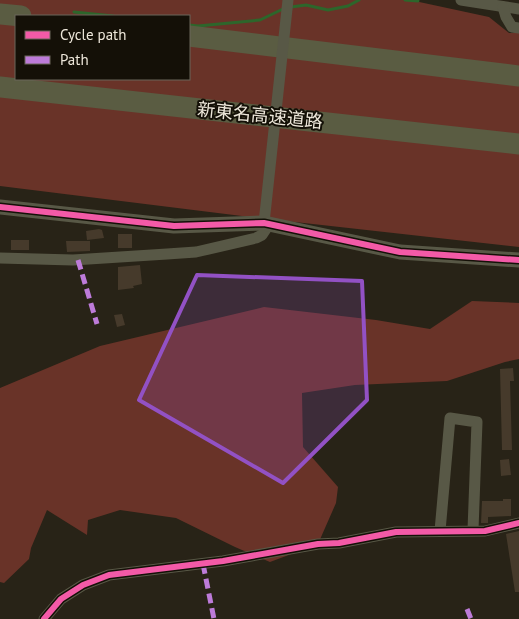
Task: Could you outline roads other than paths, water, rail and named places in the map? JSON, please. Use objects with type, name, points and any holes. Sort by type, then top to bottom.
[{"type":"highway","points":[[0,14],[15,15]]},
{"type":"highway","points":[[190,36],[519,76]]},
{"type":"highway","name":"新東名高速道路","points":[[0,87],[519,144]]},
{"type":"street","points":[[0,258],[73,260],[196,252],[262,235],[266,230],[264,223],[288,0]]},
{"type":"street","points":[[461,0],[519,9]]},
{"type":"street","points":[[503,7],[512,27],[519,28]]},
{"type":"street","points":[[0,207],[174,226],[264,223],[400,252],[519,260]]},
{"type":"street","points":[[440,532],[450,418],[477,422],[474,530]]},
{"type":"street","points":[[44,619],[61,599],[83,584],[109,575],[223,561],[396,532],[485,531],[519,523]]},
{"type":"waterway","points":[[291,7],[306,5],[328,10],[348,6],[359,0]]},
{"type":"waterway","points":[[405,0],[418,1]]},
{"type":"waterway","points":[[190,25],[260,20],[285,8]]},
{"type":"waterway","points":[[74,12],[103,15]]}]
